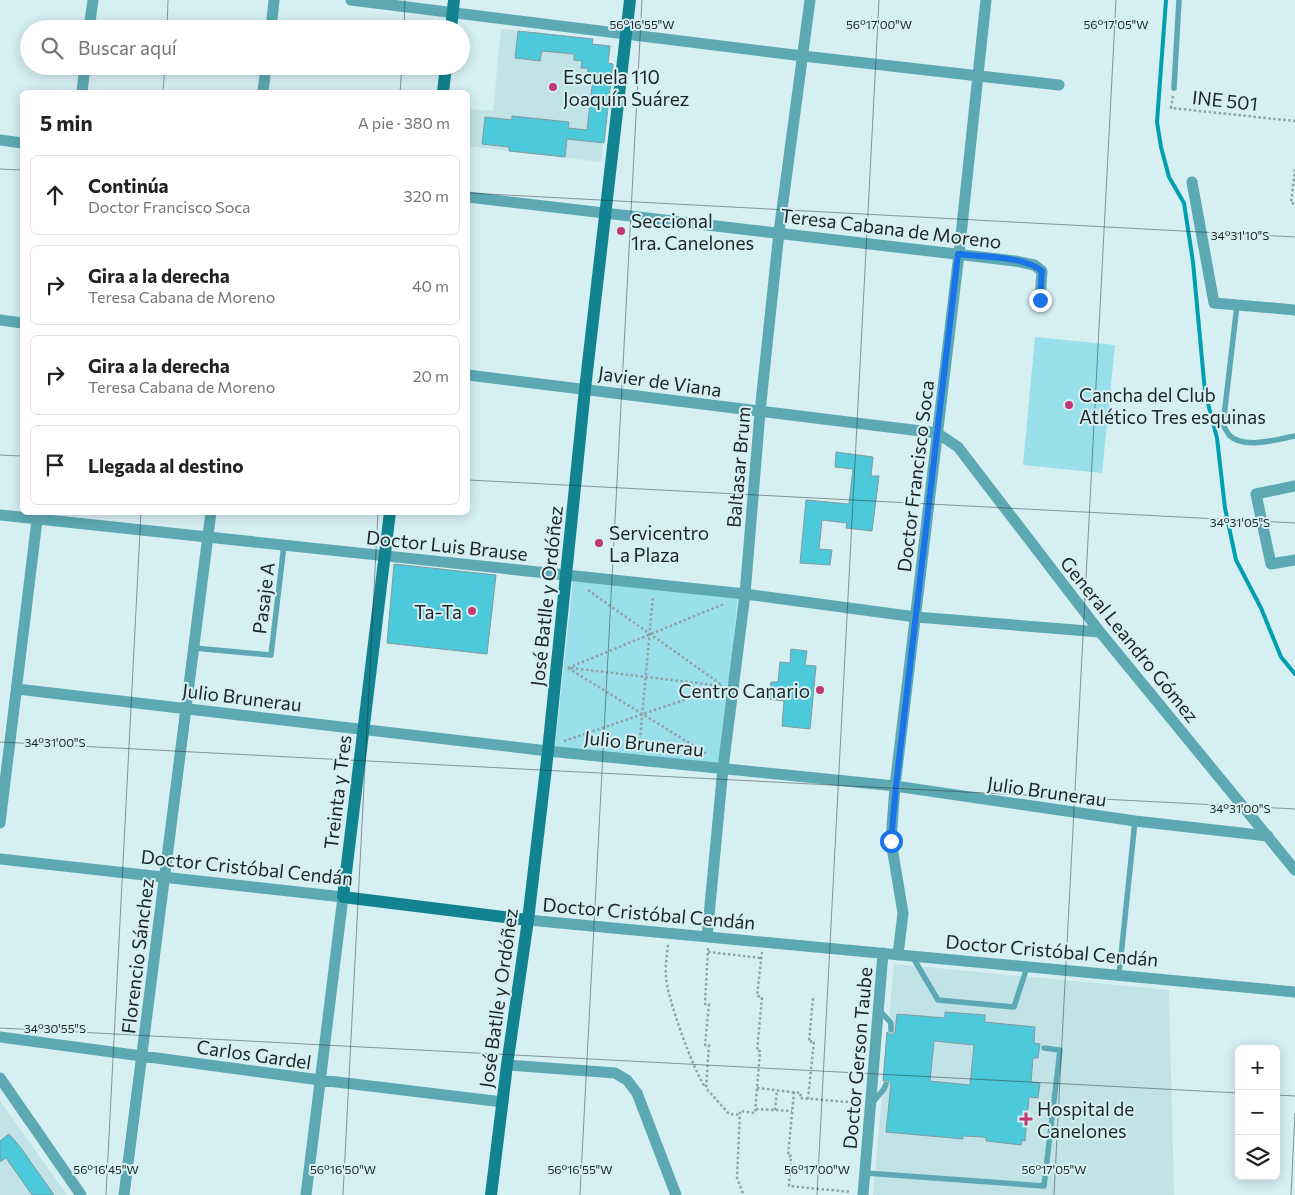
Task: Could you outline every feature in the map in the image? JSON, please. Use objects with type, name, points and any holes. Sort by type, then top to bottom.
[{"type":"street","points":[[91,20],[93,0]]},
{"type":"street","points":[[272,20],[274,0]]},
{"type":"street","points":[[351,0],[453,6],[626,33],[803,56],[1059,85]]},
{"type":"street","name":"José Batlle y Ordóñez","points":[[491,1195],[528,920],[548,751],[585,389],[630,0]]},
{"type":"street","name":"Baltasar Brum","points":[[707,937],[723,768],[745,594],[760,412],[779,232],[810,0]]},
{"type":"street","name":"Doctor Francisco Soca","points":[[898,955],[902,913],[891,841],[896,786],[986,0]]},
{"type":"street","points":[[452,20],[453,6]]},
{"type":"street","points":[[82,90],[84,75]]},
{"type":"street","points":[[263,90],[265,75]]},
{"type":"street","points":[[443,90],[445,75]]},
{"type":"street","points":[[0,140],[20,143]]},
{"type":"street","points":[[1192,182],[1214,303],[1295,310]]},
{"type":"street","name":"Teresa Cabana de Moreno","points":[[470,197],[1015,261],[1034,265],[1042,271],[1040,300]]},
{"type":"street","points":[[0,320],[20,323]]},
{"type":"street","name":"Javier de Viana","points":[[470,376],[937,433]]},
{"type":"street","name":"General Leandro Gómez","points":[[937,433],[958,448],[1100,632],[1295,870]]},
{"type":"street","points":[[1295,486],[1256,494],[1271,564],[1295,560]]},
{"type":"street","name":"Doctor Luis Brause","points":[[0,515],[37,516],[284,545],[745,594],[916,617],[1100,632]]},
{"type":"street","name":"Florencio Sánchez","points":[[124,1195],[211,515]]},
{"type":"street","name":"Treinta y Tres","points":[[306,1195],[390,515]]},
{"type":"street","points":[[0,822],[37,516]]},
{"type":"street","name":"Julio Brunerau","points":[[17,689],[548,751],[896,786],[1135,821],[1268,836]]},
{"type":"street","name":"Doctor Cristóbal Cendán","points":[[0,858],[528,920],[1295,992]]},
{"type":"street","name":"Doctor Gerson Taube","points":[[863,1194],[883,953]]},
{"type":"street","name":"Carlos Gardel","points":[[0,1037],[320,1080],[503,1102]]},
{"type":"street","points":[[507,1065],[615,1073],[627,1080],[637,1093],[676,1195]]},
{"type":"street","points":[[0,1078],[81,1195]]},
{"type":"lane","points":[[1174,88],[1179,0]]},
{"type":"lane","points":[[1238,305],[1223,425],[1230,436],[1243,442],[1263,443],[1295,436]]},
{"type":"lane","name":"Pasaje A","points":[[194,648],[271,655],[284,545]]},
{"type":"lane","points":[[1119,975],[1135,821]]},
{"type":"lane","points":[[912,956],[938,1000],[948,1001],[1014,1007],[1027,967]]},
{"type":"lane","points":[[878,1010],[891,1023],[891,1030]]},
{"type":"lane","points":[[865,1173],[1044,1186],[1060,1050],[1044,1048]]},
{"type":"lane","points":[[871,1104],[886,1084]]},
{"type":"path","name":"INE 501","points":[[1174,88],[1171,108],[1295,121]]},
{"type":"path","points":[[1295,169],[1292,204],[1295,204]]},
{"type":"path","points":[[587,589],[723,686]]},
{"type":"path","points":[[639,751],[654,592]]},
{"type":"path","points":[[568,668],[724,604]]},
{"type":"path","points":[[567,677],[569,658]]},
{"type":"path","points":[[568,668],[723,686]]},
{"type":"path","points":[[568,668],[708,755]]},
{"type":"path","points":[[722,695],[724,676]]},
{"type":"path","points":[[570,743],[560,742],[723,686]]},
{"type":"path","points":[[669,933],[666,977],[670,997],[693,1063],[700,1080],[729,1114],[740,1115]]},
{"type":"path","points":[[706,1088],[709,1045],[705,1045],[709,1004],[704,1004],[708,952],[707,937]]},
{"type":"path","points":[[743,1193],[737,1178],[740,1111],[755,1113],[756,1109],[760,1051],[757,1051],[762,997],[757,996],[763,942]]},
{"type":"path","points":[[708,952],[761,958]]},
{"type":"path","points":[[808,1099],[814,1041],[809,1042],[814,997]]},
{"type":"path","points":[[757,1088],[801,1093],[800,1098],[871,1104]]},
{"type":"path","points":[[775,1110],[777,1090]]},
{"type":"path","points":[[794,1092],[788,1156],[792,1156],[789,1186],[863,1194]]},
{"type":"path","points":[[756,1109],[792,1111]]},
{"type":"shaded area","name":"Escuela 110 Joaquín Suárez","points":[[501,29],[593,39],[592,44],[610,46],[608,63],[613,64],[601,162],[470,146],[470,109],[493,111]]},
{"type":"shaded area","name":"Cancha del Club Atlético Tres esquinas","points":[[1035,337],[1115,345],[1102,473],[1023,465]]},
{"type":"shaded area","points":[[573,581],[738,598],[720,765],[555,746]]},
{"type":"shaded area","name":"Hospital de Canelones","points":[[894,964],[1169,990],[1174,1195],[873,1195]]},
{"type":"shaded area","points":[[0,1101],[27,1139],[67,1195],[0,1195]]},
{"type":"building","points":[[518,31],[593,39],[592,44],[610,46],[608,63],[613,64],[604,143],[567,139],[565,157],[509,151],[509,147],[482,144],[485,117],[512,120],[512,116],[569,122],[568,128],[587,130],[593,78],[587,77],[588,68],[581,68],[582,61],[574,60],[574,54],[542,51],[540,61],[515,58]]},
{"type":"building","points":[[836,452],[873,457],[871,476],[879,476],[872,531],[846,528],[847,523],[822,520],[819,549],[832,550],[830,565],[800,563],[806,500],[849,504],[853,469],[835,467]]},
{"type":"building","points":[[394,564],[496,575],[487,654],[387,643]]},
{"type":"building","points":[[791,649],[807,651],[805,665],[816,666],[810,729],[782,726],[784,701],[769,699],[771,682],[778,682],[780,662],[790,663]]},
{"type":"building","points":[[945,1012],[985,1015],[985,1022],[1035,1027],[1034,1043],[1040,1044],[1038,1058],[1033,1058],[1031,1082],[1040,1083],[1038,1098],[1029,1097],[1025,1141],[1022,1140],[1021,1145],[986,1141],[986,1138],[983,1137],[963,1136],[963,1139],[886,1132],[891,1084],[887,1080],[883,1081],[887,1032],[891,1035],[895,1032],[897,1014],[945,1018]],"holes":[[[934,1041],[974,1045],[970,1085],[930,1081]]]},
{"type":"building","points":[[9,1134],[54,1195],[32,1195],[6,1158],[0,1162],[0,1141]]},
{"type":"waterway","points":[[1166,0],[1157,122],[1169,177],[1184,203],[1193,262],[1205,392],[1217,438],[1225,508],[1236,560],[1261,608],[1281,657],[1295,674]]},
{"type":"place","name":"Escuela 110 Joaquín Suárez","points":[[553,87]]},
{"type":"place","name":"Seccional 1ra. Canelones","points":[[621,231]]},
{"type":"place","name":"Cancha del Club Atlético Tres esquinas","points":[[1069,405]]},
{"type":"place","name":"Servicentro La Plaza","points":[[599,543]]},
{"type":"place","name":"Ta-Ta","points":[[472,611]]},
{"type":"place","name":"Centro Canario","points":[[820,690]]},
{"type":"place","name":"Hospital de Canelones","points":[[1026,1119]]},
{"type":"route","points":[[891,841],[958,254],[1034,265],[1042,271],[1040,300]]}]
